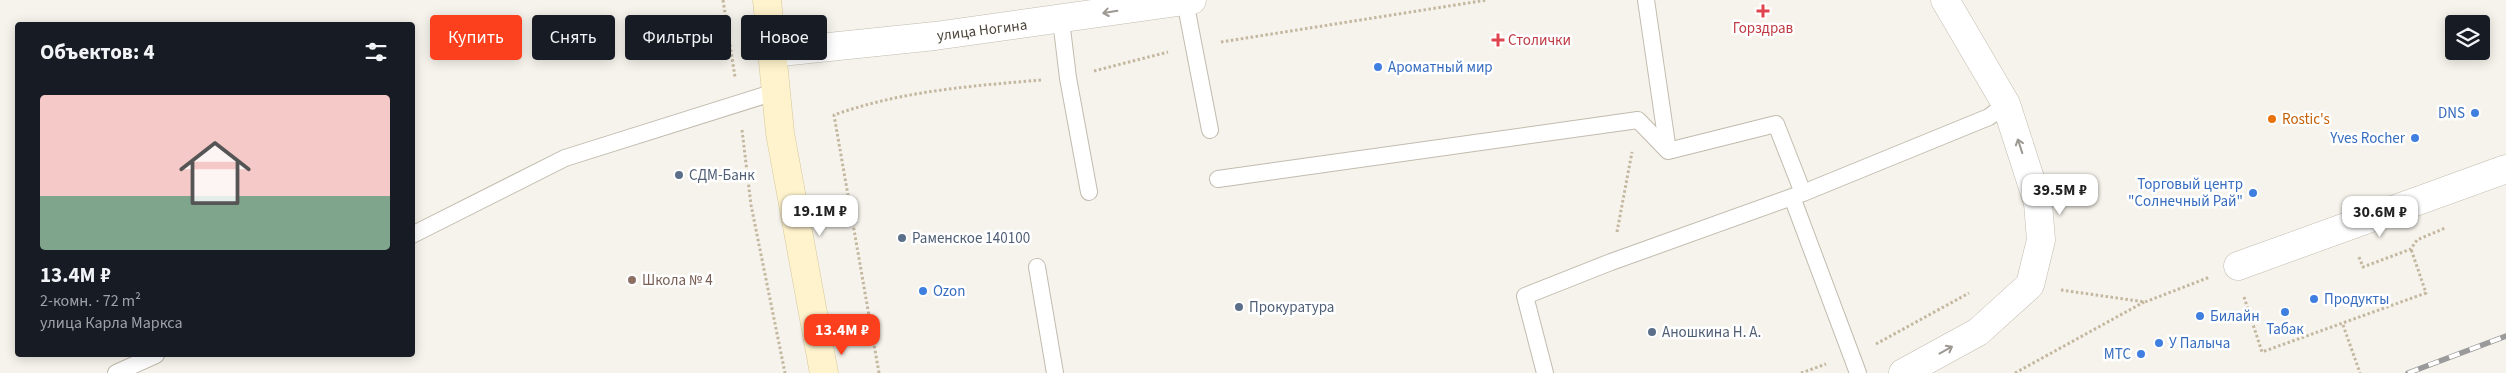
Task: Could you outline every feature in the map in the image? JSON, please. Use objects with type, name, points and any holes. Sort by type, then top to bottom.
[{"type":"main road","points":[[767,0],[768,15]]},
{"type":"main road","points":[[772,60],[791,199],[824,373]]},
{"type":"street","points":[[1903,373],[1978,332],[2030,285],[2041,240],[2038,203],[2006,104],[1944,0]]},
{"type":"street","name":"улица Ногина","points":[[827,47],[1061,20],[1189,1]]},
{"type":"street","points":[[2238,266],[2506,169]]},
{"type":"lane","points":[[1646,0],[1668,151]]},
{"type":"lane","points":[[1189,1],[1210,130]]},
{"type":"lane","points":[[1061,20],[1068,78],[1089,192]]},
{"type":"lane","points":[[415,233],[565,158],[775,92]]},
{"type":"lane","points":[[1545,373],[1525,296],[1611,262],[1798,195],[1989,117],[2006,104]]},
{"type":"lane","points":[[1218,179],[1638,120],[1668,151]]},
{"type":"lane","points":[[1668,151],[1776,124],[1858,373]]},
{"type":"lane","points":[[1037,267],[1056,373]]},
{"type":"lane","points":[[116,373],[152,357]]},
{"type":"path","points":[[722,0],[739,103],[751,205],[785,373]]},
{"type":"path","points":[[863,104],[834,115],[879,373]]},
{"type":"path","points":[[1611,262],[1638,120]]},
{"type":"path","points":[[2247,308],[2262,352],[2343,325],[2426,293],[2411,249],[2363,268]]},
{"type":"path","points":[[2015,373],[2145,302],[2238,266]]},
{"type":"path","points":[[2030,285],[2145,302]]},
{"type":"path","points":[[1801,373],[1852,356],[1910,327],[1976,289]]},
{"type":"path","points":[[2343,325],[2360,373]]},
{"type":"railway","points":[[2408,373],[2506,336]]},
{"type":"place","name":"Горздрав","points":[[1763,11]]},
{"type":"place","name":"Столички","points":[[1498,40]]},
{"type":"place","name":"Ароматный мир","points":[[1378,67]]},
{"type":"place","name":"DNS","points":[[2475,113]]},
{"type":"place","name":"Rostic's","points":[[2272,119]]},
{"type":"place","name":"Yves Rocher","points":[[2415,138]]},
{"type":"place","name":"СДМ-Банк","points":[[679,175]]},
{"type":"place","name":"Торговый центр \"Солнечный Рай\"","points":[[2253,193]]},
{"type":"place","name":"Раменское 140100","points":[[902,238]]},
{"type":"place","name":"Школа № 4","points":[[632,280]]},
{"type":"place","name":"Ozon","points":[[923,291]]},
{"type":"place","name":"Продукты","points":[[2314,299]]},
{"type":"place","name":"Прокуратура","points":[[1239,307]]},
{"type":"place","name":"Табак","points":[[2285,312]]},
{"type":"place","name":"Билайн","points":[[2200,316]]},
{"type":"place","name":"Аношкина Н. А.","points":[[1652,332]]},
{"type":"place","name":"У Палыча","points":[[2159,343]]},
{"type":"place","name":"МТС","points":[[2141,354]]}]
